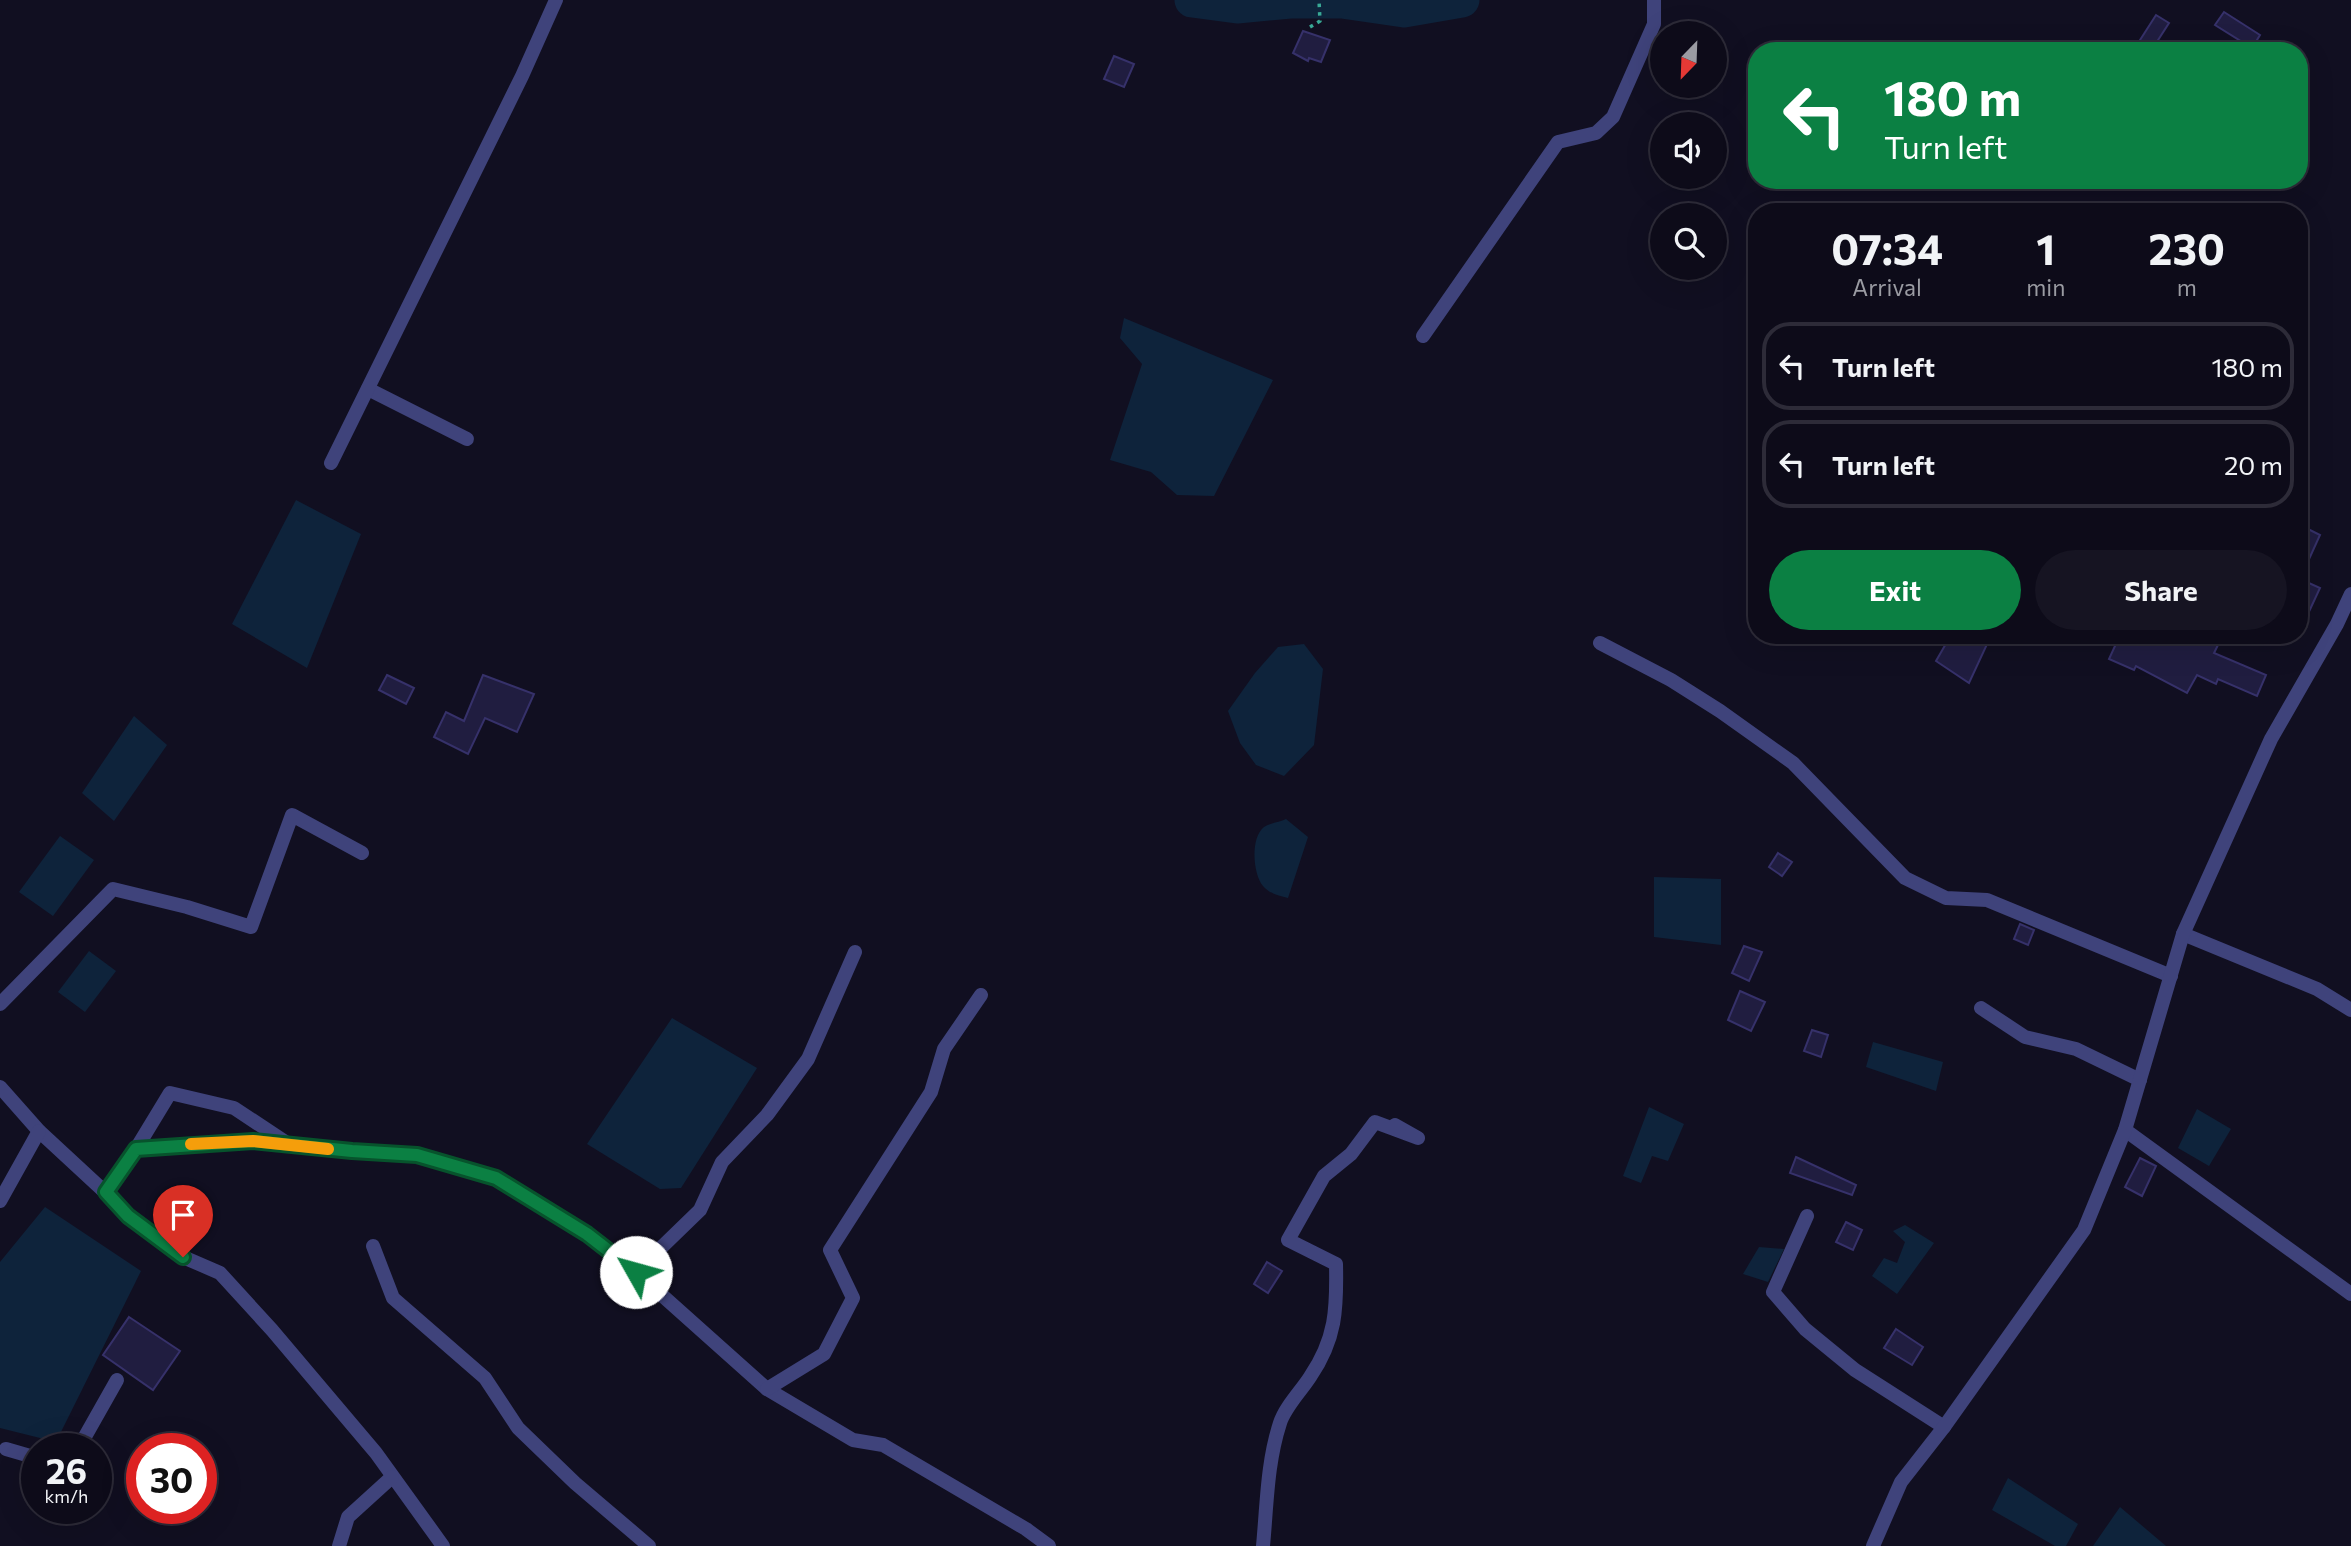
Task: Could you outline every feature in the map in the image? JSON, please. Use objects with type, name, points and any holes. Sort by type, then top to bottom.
[{"type":"street","points":[[331,463],[522,76],[556,0]]},
{"type":"street","points":[[1423,336],[1554,147],[1563,139],[1596,133],[1613,117],[1654,24],[1654,1]]},
{"type":"street","points":[[368,389],[467,439]]},
{"type":"street","points":[[1873,1546],[1901,1482],[1944,1427],[2084,1230],[2125,1130],[2183,934],[2271,739],[2337,624],[2351,594]]},
{"type":"street","points":[[1600,643],[1671,680],[1793,763],[1905,878],[1946,898],[1987,900],[2171,976]]},
{"type":"street","points":[[0,1004],[113,888],[251,927],[292,815],[362,853]]},
{"type":"street","points":[[2183,934],[2317,989],[2351,1010]]},
{"type":"street","points":[[636,1272],[700,1210],[722,1163],[767,1115],[808,1059],[855,952]]},
{"type":"street","points":[[767,1389],[824,1354],[853,1298],[830,1250],[931,1092],[944,1049],[981,995]]},
{"type":"street","points":[[1980,1008],[2025,1037],[2076,1049],[2140,1080]]},
{"type":"street","points":[[0,1087],[39,1131],[106,1192],[128,1216],[183,1257],[220,1273],[376,1453],[443,1546]]},
{"type":"street","points":[[106,1192],[170,1093],[234,1108],[291,1145]]},
{"type":"street","points":[[1263,1546],[1269,1467],[1281,1419],[1312,1374],[1331,1339],[1337,1295],[1336,1264],[1288,1240],[1324,1176],[1351,1154],[1375,1122],[1418,1138],[1395,1125]]},
{"type":"street","points":[[2125,1130],[2351,1294]]},
{"type":"street","points":[[0,1201],[39,1131]]},
{"type":"street","points":[[136,1149],[253,1141],[417,1155],[496,1178],[587,1234],[636,1272],[767,1389],[853,1440],[883,1445],[1026,1529],[1049,1546]]},
{"type":"street","points":[[1807,1216],[1773,1293],[1805,1329],[1855,1370],[1944,1427]]},
{"type":"street","points":[[373,1246],[393,1298],[485,1378],[518,1428],[575,1483],[649,1546]]},
{"type":"street","points":[[87,1433],[117,1380]]},
{"type":"street","points":[[6,1449],[21,1453]]},
{"type":"street","points":[[339,1546],[348,1517],[393,1477]]},
{"type":"path","points":[[1310,27],[1320,21],[1319,0]]},
{"type":"water","points":[[1124,318],[1273,380],[1214,496],[1177,495],[1151,472],[1110,460],[1142,364],[1120,338]]},
{"type":"water","points":[[296,500],[361,534],[307,668],[232,624]]},
{"type":"water","points":[[1304,644],[1323,669],[1314,745],[1284,776],[1256,765],[1240,743],[1228,711],[1255,673],[1278,647]]},
{"type":"water","points":[[134,716],[167,745],[114,821],[82,793]]},
{"type":"water","points":[[1286,819],[1308,837],[1288,898],[1272,893],[1263,886],[1255,865],[1255,847],[1260,832],[1266,826]]},
{"type":"water","points":[[60,836],[94,860],[53,916],[19,892]]},
{"type":"water","points":[[1654,877],[1721,879],[1721,945],[1654,937]]},
{"type":"water","points":[[89,951],[116,971],[85,1012],[58,992]]},
{"type":"water","points":[[672,1018],[757,1068],[681,1188],[660,1189],[587,1144]]},
{"type":"water","points":[[1873,1042],[1943,1062],[1936,1091],[1866,1067]]},
{"type":"water","points":[[1649,1107],[1684,1124],[1668,1161],[1652,1156],[1641,1183],[1623,1176]]},
{"type":"water","points":[[2197,1109],[2231,1129],[2209,1166],[2178,1148]]},
{"type":"water","points":[[45,1207],[141,1271],[60,1433],[21,1433],[0,1428],[0,1262]]},
{"type":"water","points":[[1905,1225],[1934,1243],[1897,1294],[1872,1276],[1884,1258],[1897,1263],[1905,1242],[1893,1231]]},
{"type":"water","points":[[1759,1247],[1784,1249],[1768,1282],[1743,1274]]},
{"type":"water","points":[[2008,1478],[2078,1524],[2066,1546],[2055,1546],[1992,1510]]},
{"type":"water","points":[[2120,1507],[2166,1546],[2093,1546]]},
{"type":"building","points":[[2224,12],[2260,35],[2256,42],[2242,42],[2215,25]]},
{"type":"building","points":[[2156,15],[2169,23],[2157,42],[2139,42]]},
{"type":"building","points":[[1303,31],[1330,40],[1321,62],[1309,58],[1308,61],[1293,53]]},
{"type":"building","points":[[1114,56],[1134,64],[1124,87],[1104,79]]},
{"type":"building","points":[[2308,529],[2320,535],[2308,561]]},
{"type":"building","points":[[2308,583],[2320,588],[2308,614]]},
{"type":"building","points":[[1946,644],[1987,644],[1969,683],[1936,661]]},
{"type":"building","points":[[2116,644],[2218,644],[2214,653],[2266,675],[2257,696],[2218,679],[2216,684],[2197,675],[2187,693],[2136,666],[2134,670],[2109,659]]},
{"type":"building","points":[[387,675],[414,688],[406,704],[379,690]]},
{"type":"building","points":[[483,675],[534,694],[517,732],[485,718],[468,754],[434,737],[446,712],[464,721]]},
{"type":"building","points":[[1778,853],[1792,862],[1782,876],[1769,867]]},
{"type":"building","points":[[2020,924],[2034,930],[2028,945],[2014,939]]},
{"type":"building","points":[[1744,946],[1762,952],[1749,981],[1732,973]]},
{"type":"building","points":[[1740,991],[1765,1002],[1751,1031],[1728,1020]]},
{"type":"building","points":[[1812,1030],[1828,1035],[1821,1057],[1804,1051]]},
{"type":"building","points":[[1796,1157],[1856,1185],[1852,1195],[1790,1173]]},
{"type":"building","points":[[2140,1158],[2156,1166],[2142,1196],[2125,1187]]},
{"type":"building","points":[[1846,1222],[1862,1230],[1853,1250],[1836,1242]]},
{"type":"building","points":[[1267,1262],[1282,1271],[1268,1293],[1254,1284]]},
{"type":"building","points":[[129,1317],[180,1351],[153,1390],[103,1355]]},
{"type":"building","points":[[1896,1329],[1923,1347],[1912,1365],[1884,1348]]},
{"type":"waterway","points":[[1192,0],[1237,6],[1290,1],[1342,1],[1404,10],[1462,0]]},
{"type":"slow traffic","points":[[191,1144],[253,1141],[328,1149]]},
{"type":"route","points":[[183,1257],[128,1216],[106,1192],[136,1149],[253,1141],[417,1155],[496,1178],[587,1234],[636,1272]]}]
